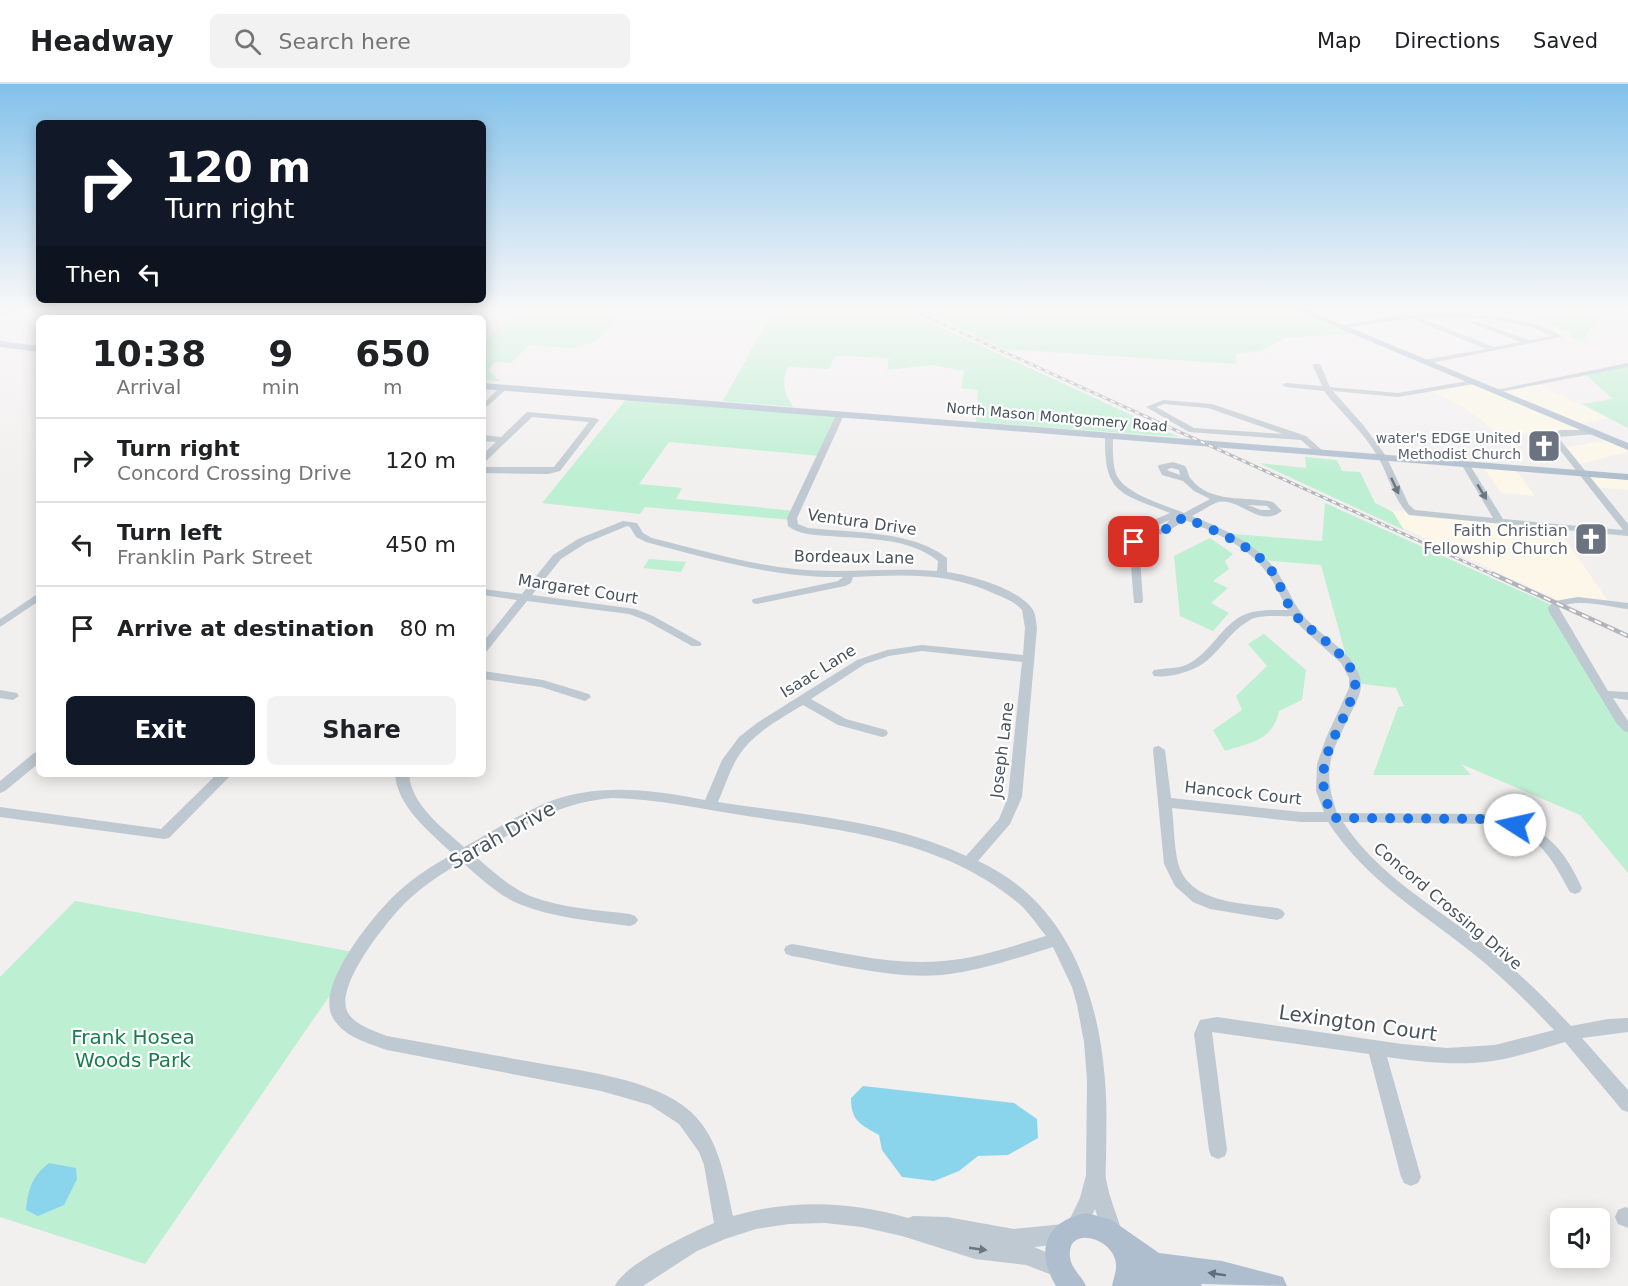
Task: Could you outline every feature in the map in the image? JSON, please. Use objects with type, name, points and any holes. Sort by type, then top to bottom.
[{"type":"main road","points":[[1438,367],[1628,447]]},
{"type":"main road","name":"North Mason Montgomery Road","points":[[486,386],[1464,462],[1628,477]]},
{"type":"main road","points":[[1068,1281],[1057,1251],[1070,1230],[1089,1224],[1101,1227],[1154,1266],[1167,1270],[1214,1273],[1274,1286]]},
{"type":"main road","points":[[1117,1238],[1130,1265],[1126,1286],[1189,1286]]},
{"type":"street","points":[[1317,367],[1326,388],[1382,456],[1405,506],[1412,513],[1628,532]]},
{"type":"street","points":[[1495,391],[1617,367]]},
{"type":"street","points":[[1286,385],[1403,395],[1474,382]]},
{"type":"street","points":[[486,405],[506,387]]},
{"type":"street","points":[[1303,438],[1192,430],[1150,407],[1163,402],[1209,406],[1303,438],[1320,452]]},
{"type":"street","points":[[486,456],[530,414],[589,418],[595,422],[557,469],[548,471],[486,470]]},
{"type":"street","name":"Ventura Drive","points":[[840,415],[792,518],[793,526],[806,531],[924,546],[938,553],[943,560],[942,575]]},
{"type":"street","points":[[1593,432],[1560,433],[1553,436],[1628,532]]},
{"type":"street","name":"Concord Crossing Drive","points":[[1109,436],[1110,474],[1115,483],[1132,494],[1237,542],[1262,560],[1279,580],[1293,613],[1345,662],[1354,678],[1355,688],[1323,764],[1323,791],[1333,818],[1345,837],[1375,869],[1498,965],[1567,1034],[1628,1104]]},
{"type":"street","points":[[486,438],[501,440]]},
{"type":"street","points":[[1464,462],[1500,521]]},
{"type":"street","points":[[1186,479],[1216,498],[1240,504]]},
{"type":"street","points":[[1138,602],[1134,542],[1143,534],[1163,531],[1180,516],[1216,498]]},
{"type":"street","name":"Bordeaux Lane","points":[[523,597],[549,565],[567,550],[626,523],[634,525],[639,535],[663,543],[786,571],[942,575],[974,581],[1020,603],[1030,615],[1031,628]]},
{"type":"street","points":[[757,602],[841,584],[847,581],[849,574]]},
{"type":"street","name":"Margaret Court","points":[[486,592],[631,611],[649,618],[696,644]]},
{"type":"street","points":[[486,645],[523,597]]},
{"type":"street","points":[[0,624],[36,598]]},
{"type":"street","points":[[1628,606],[1573,600],[1554,606],[1554,612],[1628,728]]},
{"type":"street","points":[[23,607],[36,609]]},
{"type":"street","points":[[1158,673],[1188,669],[1200,663],[1247,617],[1256,614],[1293,613]]},
{"type":"street","name":"Joseph Lane","points":[[970,861],[1005,821],[1015,797],[1031,628]]},
{"type":"street","name":"Isaac Lane","points":[[710,806],[729,760],[737,747],[762,726],[861,662],[896,651],[934,648],[1028,659]]},
{"type":"street","points":[[486,675],[543,684],[585,698]]},
{"type":"street","points":[[0,694],[14,696]]},
{"type":"street","points":[[1605,694],[1628,696]]},
{"type":"street","points":[[802,699],[842,722],[882,733]]},
{"type":"street","points":[[1159,750],[1171,864],[1176,876],[1185,888],[1198,898],[1215,905],[1277,914]]},
{"type":"street","points":[[0,788],[36,758]]},
{"type":"street","points":[[0,812],[164,834],[222,777]]},
{"type":"street","points":[[402,777],[410,800],[490,878],[524,899],[568,910],[630,920]]},
{"type":"street","name":"Sarah Drive","points":[[724,1228],[713,1165],[706,1147],[685,1118],[655,1098],[601,1083],[387,1043],[350,1028],[341,1018],[336,998],[339,983],[384,917],[412,889],[464,854],[540,812],[582,797],[626,794],[904,836],[970,861],[1018,894],[1035,910],[1058,939],[1075,973],[1085,1002],[1094,1049],[1098,1092],[1096,1179],[1086,1210],[1070,1230]]},
{"type":"street","name":"Hancock Court","points":[[1164,802],[1277,815],[1333,818],[1489,819],[1506,822],[1531,832],[1551,847],[1568,871],[1575,888]]},
{"type":"street","points":[[792,950],[896,967],[940,968],[983,961],[1058,939]]},
{"type":"street","name":"Lexington Court","points":[[1218,1150],[1203,1034],[1206,1025],[1217,1024],[1427,1054],[1475,1056],[1518,1049],[1602,1025],[1628,1025]]},
{"type":"street","points":[[1376,1048],[1412,1177]]},
{"type":"street","name":"Sarah Drive","points":[[1096,1179],[1117,1238]]},
{"type":"street","points":[[625,1286],[658,1261],[687,1244],[724,1228],[759,1218],[811,1212],[902,1226],[947,1227],[1014,1239],[1070,1230]]},
{"type":"street","points":[[902,1226],[970,1248],[1033,1256],[1068,1281]]},
{"type":"shaded area","points":[[1474,382],[1495,391],[1536,383],[1609,418],[1577,425],[1593,432],[1553,436],[1497,432],[1462,406],[1429,390]]},
{"type":"shaded area","points":[[1610,440],[1628,447],[1628,452],[1575,465],[1561,448]]},
{"type":"shaded area","points":[[1481,464],[1513,466],[1535,496],[1501,493]]},
{"type":"shaded area","points":[[1581,472],[1628,477],[1628,490],[1594,487]]},
{"type":"shaded area","points":[[1357,507],[1556,526],[1610,604],[1562,602]]},
{"type":"green space","points":[[486,367],[491,367],[488,370],[500,381],[486,380]]},
{"type":"green space","points":[[742,367],[788,367],[784,387],[793,407],[723,401]]},
{"type":"green space","points":[[790,367],[830,367],[829,369]]},
{"type":"green space","points":[[887,367],[913,367],[887,370]]},
{"type":"green space","points":[[943,367],[1028,367],[1179,437],[976,422],[978,390],[961,388],[964,371]]},
{"type":"green space","points":[[1615,367],[1628,367],[1628,428],[1582,404],[1613,399],[1585,374]]},
{"type":"green space","points":[[628,397],[840,415],[820,456],[669,442],[639,484],[682,488],[676,499],[795,511],[792,520],[645,507],[640,514],[542,503]]},
{"type":"green space","points":[[1305,457],[1337,460],[1342,471],[1360,472],[1375,503],[1393,512],[1404,530],[1259,463],[1306,468]]},
{"type":"green space","points":[[1325,503],[1554,606],[1628,731],[1628,873],[1580,815],[1461,764],[1471,775],[1373,775],[1398,707],[1404,706],[1396,688],[1355,683],[1357,668],[1346,656],[1321,565],[1262,560],[1219,533],[1322,541]]},
{"type":"green space","points":[[1210,538],[1233,554],[1225,561],[1229,569],[1213,581],[1228,588],[1211,603],[1229,613],[1213,631],[1180,616],[1174,556]]},
{"type":"green space","points":[[649,559],[686,562],[681,572],[643,568]]},
{"type":"green space","points":[[1264,634],[1306,670],[1302,700],[1279,711],[1276,721],[1266,735],[1251,743],[1225,751],[1213,730],[1242,710],[1236,696],[1267,666],[1248,644]]},
{"type":"green space","name":"Frank Hosea Woods Park","points":[[75,901],[359,953],[145,1264],[0,1217],[0,977]]},
{"type":"water","points":[[863,1086],[1014,1103],[1037,1119],[1038,1138],[1008,1155],[978,1156],[959,1171],[934,1181],[902,1177],[882,1150],[879,1135],[862,1125],[855,1117],[851,1098]]},
{"type":"water","points":[[49,1163],[76,1168],[77,1179],[64,1205],[38,1216],[26,1210],[28,1196],[35,1178]]},
{"type":"railway","points":[[1037,367],[1496,576]]},
{"type":"railway","points":[[1493,574],[1628,636]]},
{"type":"place","name":"water's EDGE United Methodist Church","points":[[1544,446]]},
{"type":"place","name":"Faith Christian Fellowship Church","points":[[1591,539]]},
{"type":"route","points":[[1134,542],[1143,534],[1155,534],[1167,530],[1173,523],[1184,517],[1237,542],[1273,571],[1293,613],[1345,662],[1354,678],[1355,688],[1323,764],[1322,777],[1327,806],[1333,818],[1489,819],[1515,825]]}]
